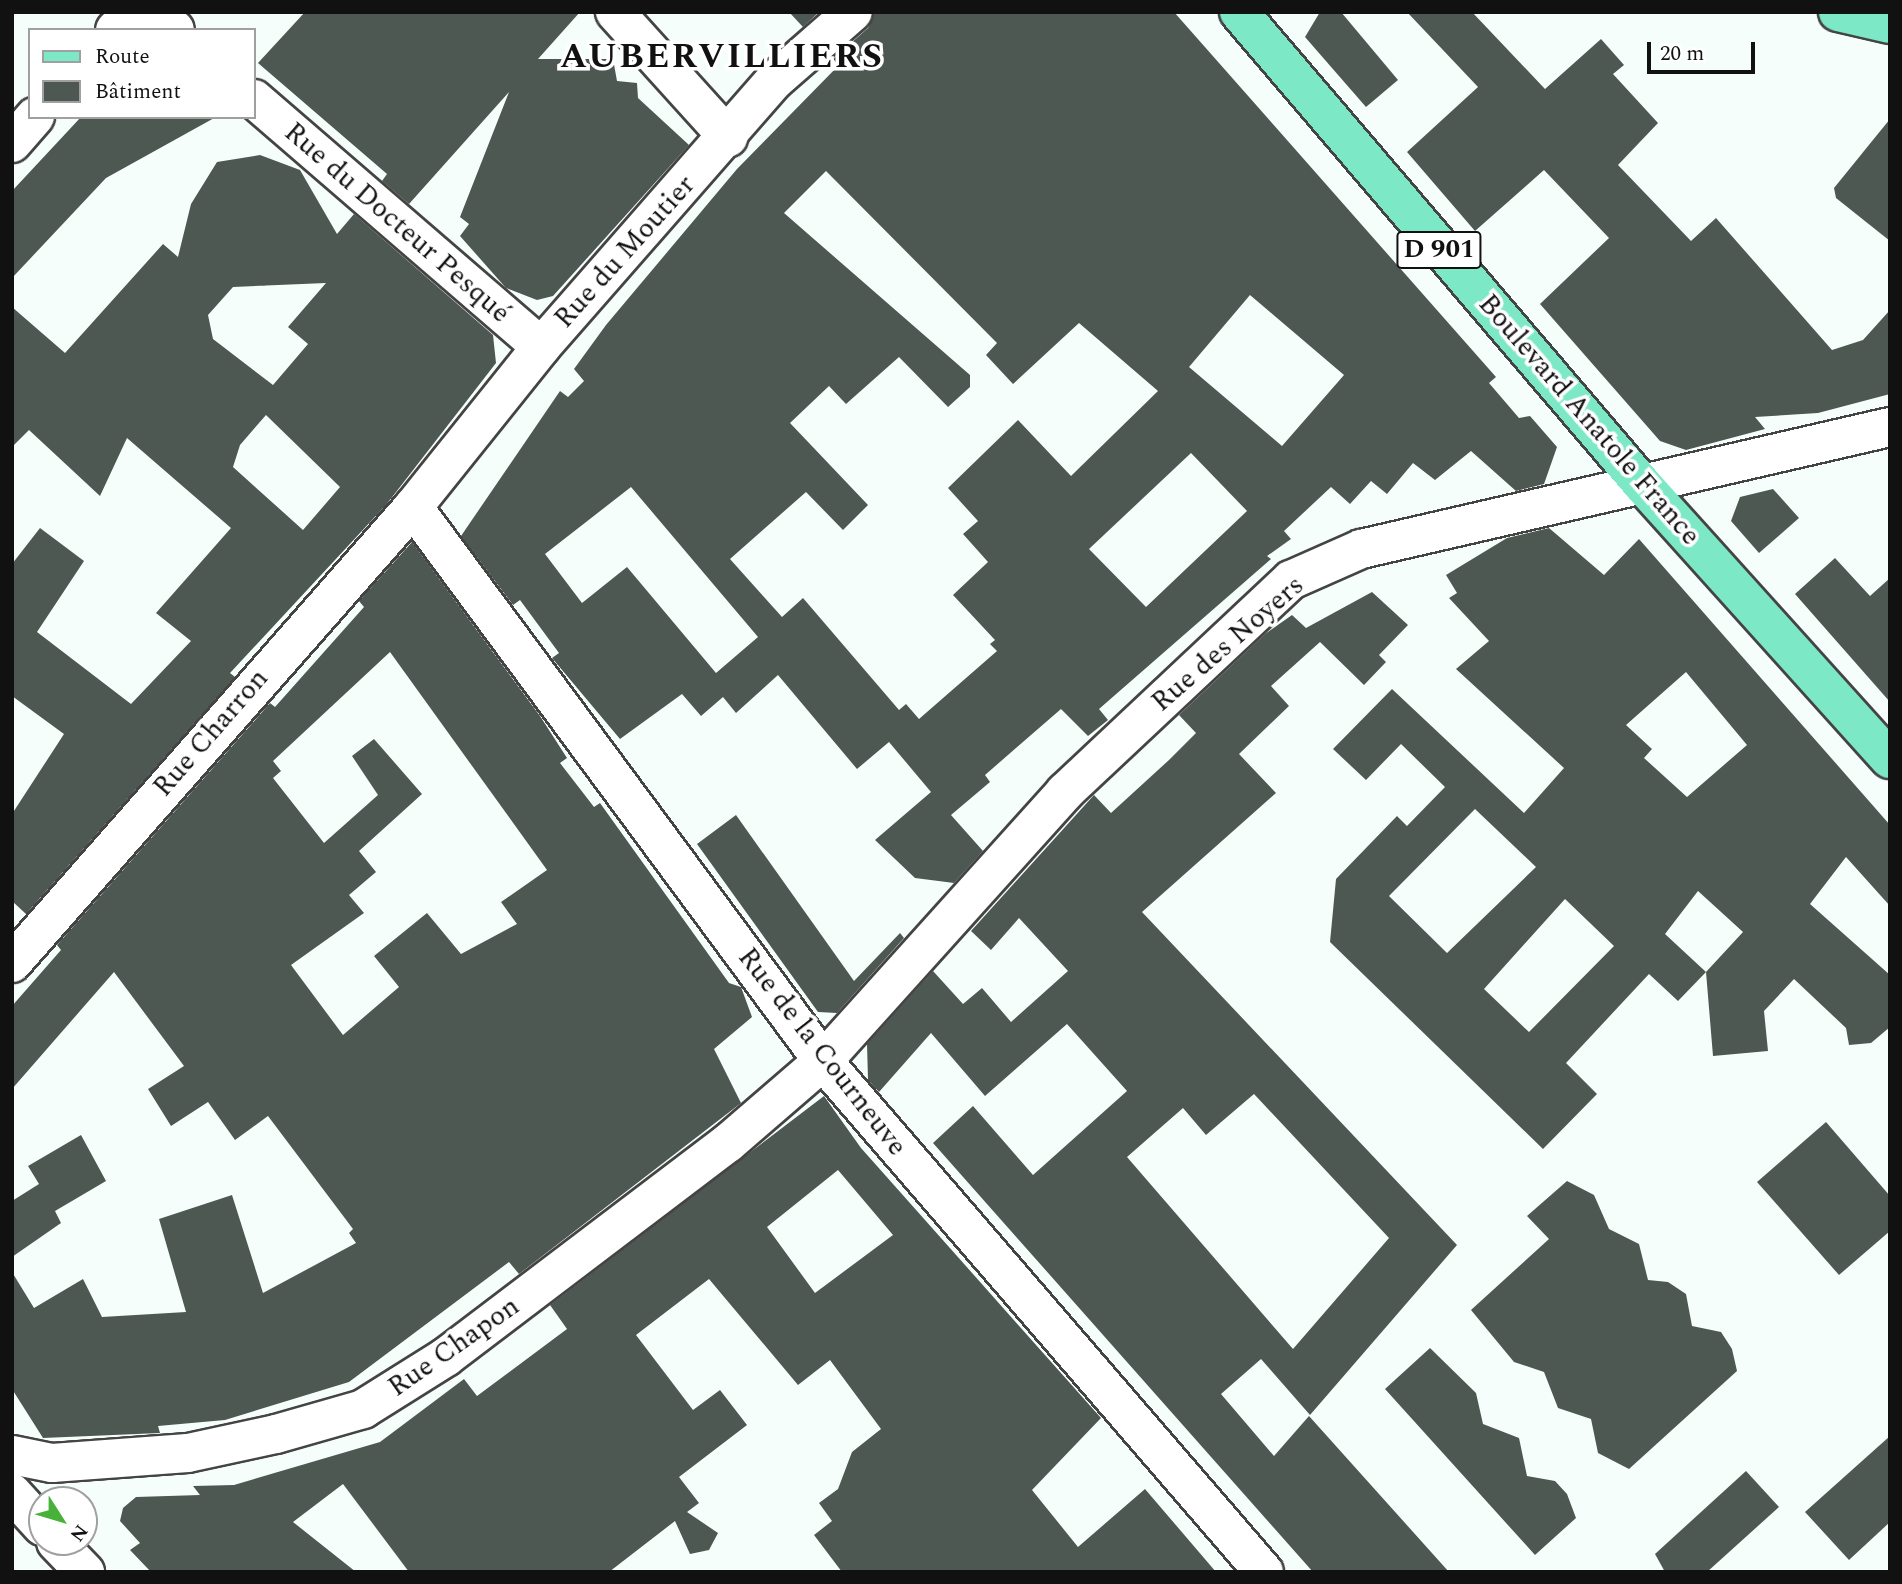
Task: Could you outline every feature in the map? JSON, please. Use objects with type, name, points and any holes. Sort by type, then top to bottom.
[{"type":"main road","name":"Boulevard Anatole France","points":[[1239,12],[1642,484],[1890,760]]},
{"type":"main road","points":[[1838,12],[1890,24]]},
{"type":"street","points":[[117,28],[133,12]]},
{"type":"street","points":[[153,12],[173,28]]},
{"type":"street","points":[[615,12],[721,145]]},
{"type":"street","name":"Rue du Moutier","points":[[413,507],[541,346],[721,145],[775,80],[853,12]]},
{"type":"street","name":"Rue du Docteur Pesqué","points":[[256,101],[541,346]]},
{"type":"street","points":[[12,143],[33,119]]},
{"type":"street","name":"Rue des Noyers","points":[[823,1061],[1065,792],[1291,580],[1361,549],[1890,427]]},
{"type":"street","name":"Rue Charron","points":[[12,963],[413,507]]},
{"type":"street","name":"Rue de la Courneuve","points":[[413,507],[823,1061],[1264,1572]]},
{"type":"street","name":"Rue Chapon","points":[[12,1455],[52,1463],[188,1453],[363,1409],[524,1299],[823,1061]]},
{"type":"street","points":[[12,1493],[28,1511]]},
{"type":"street","points":[[70,1556],[85,1572]]},
{"type":"building","points":[[305,12],[580,12],[538,59],[613,59],[617,81],[637,83],[638,98],[689,145],[553,296],[537,300],[506,288],[460,236],[469,224],[460,217],[509,92],[409,204],[382,181],[387,174],[258,63]]},
{"type":"building","points":[[789,12],[819,12],[803,27]]},
{"type":"building","points":[[874,12],[1174,12],[1496,377],[1489,383],[1519,418],[1530,416],[1557,447],[1544,484],[1516,491],[1471,451],[1435,480],[1413,463],[1387,494],[1371,481],[1350,504],[1331,487],[1284,531],[1291,539],[1267,556],[1271,559],[1099,709],[1108,720],[1088,736],[1061,709],[985,775],[990,782],[951,815],[983,851],[954,883],[915,878],[875,840],[931,792],[889,742],[857,769],[778,675],[736,713],[723,697],[701,716],[682,694],[620,739],[552,658],[559,653],[520,600],[513,605],[461,536],[560,391],[568,397],[584,381],[574,369],[606,325],[737,169],[839,65],[833,59],[868,28]],"holes":[[[826,171],[997,343],[986,355],[1013,384],[1079,323],[1158,391],[1071,476],[1018,420],[948,488],[978,521],[963,534],[988,562],[953,595],[995,640],[990,644],[997,651],[919,719],[906,704],[899,710],[803,598],[782,617],[730,559],[806,492],[843,530],[868,505],[790,423],[829,386],[846,404],[899,357],[948,407],[970,387],[970,375],[784,213]],[[1250,295],[1344,375],[1282,446],[1189,367]],[[1191,453],[1247,511],[1146,607],[1089,549]],[[631,487],[758,637],[716,673],[627,567],[582,603],[545,554]]]},
{"type":"building","points":[[1320,12],[1341,12],[1398,80],[1366,107],[1305,37]]},
{"type":"building","points":[[1407,12],[1472,12],[1545,89],[1601,39],[1624,65],[1613,74],[1658,123],[1618,165],[1691,241],[1716,218],[1832,350],[1863,340],[1890,310],[1890,394],[1818,413],[1755,417],[1765,429],[1686,450],[1660,441],[1540,304],[1609,238],[1544,170],[1475,231],[1407,152],[1478,87]]},
{"type":"building","points":[[79,119],[212,119],[106,178],[12,278],[12,191]]},
{"type":"building","points":[[1890,119],[1890,241],[1836,198],[1834,188]]},
{"type":"building","points":[[260,155],[300,170],[337,234],[354,214],[493,335],[496,363],[386,505],[230,673],[235,677],[26,914],[12,901],[12,814],[64,734],[12,696],[12,564],[40,528],[84,561],[37,632],[131,704],[191,641],[156,613],[231,528],[127,438],[100,496],[29,430],[12,447],[12,307],[65,353],[163,244],[178,257],[191,204],[217,162]],"holes":[[[326,283],[288,327],[308,344],[273,385],[213,339],[208,315],[233,287]],[[266,415],[340,487],[303,530],[233,467],[240,445]]]},
{"type":"building","points":[[1773,489],[1799,518],[1759,553],[1731,521],[1740,497]]},
{"type":"building","points":[[1549,528],[1604,575],[1639,539],[1890,825],[1890,906],[1846,857],[1810,904],[1890,975],[1890,1027],[1871,1043],[1849,1045],[1846,1028],[1794,979],[1764,1011],[1768,1051],[1713,1056],[1706,972],[1678,1001],[1649,974],[1566,1063],[1597,1094],[1543,1149],[1330,942],[1336,879],[1397,816],[1407,826],[1445,787],[1401,744],[1366,780],[1333,749],[1392,689],[1524,813],[1564,768],[1456,669],[1489,641],[1449,598],[1457,593],[1446,575],[1507,538]],"holes":[[[1686,672],[1747,745],[1687,797],[1644,758],[1652,749],[1626,725]],[[1475,809],[1536,867],[1447,953],[1389,896]],[[1698,891],[1743,932],[1706,972],[1665,934]],[[1565,899],[1614,946],[1529,1032],[1484,989]]]},
{"type":"building","points":[[412,542],[540,716],[567,758],[560,763],[594,807],[600,803],[729,983],[741,987],[752,1017],[714,1049],[741,1103],[519,1274],[509,1262],[349,1382],[225,1420],[158,1426],[160,1433],[43,1438],[12,1389],[12,1272],[34,1308],[83,1279],[102,1317],[186,1312],[159,1219],[232,1195],[263,1293],[356,1243],[349,1233],[353,1229],[268,1116],[235,1140],[208,1102],[171,1126],[148,1089],[184,1066],[114,972],[12,1089],[12,1006],[61,950],[57,945],[270,703],[275,707],[364,607],[359,601]],"holes":[[[390,652],[547,870],[501,902],[517,924],[461,954],[427,913],[374,956],[399,987],[343,1035],[291,965],[364,913],[349,895],[376,872],[359,851],[422,794],[374,739],[352,756],[378,795],[324,843],[273,778],[281,771],[273,761]]]},
{"type":"building","points":[[1835,558],[1870,596],[1890,578],[1890,702],[1795,594]]},
{"type":"building","points":[[1372,592],[1408,625],[1379,655],[1386,662],[1364,685],[1320,642],[1271,686],[1289,706],[1239,754],[1276,793],[1142,912],[1457,1245],[1310,1415],[1261,1359],[1221,1394],[1274,1456],[1309,1416],[1449,1572],[1313,1572],[933,1143],[973,1106],[1033,1175],[1127,1091],[1067,1024],[985,1096],[931,1033],[879,1092],[868,1080],[867,1044],[933,971],[963,1004],[982,988],[1011,1022],[1068,971],[1019,918],[991,950],[971,931],[1094,795],[1111,813],[1196,733],[1179,715],[1265,634],[1292,615],[1306,628]],"holes":[[[1254,1094],[1389,1238],[1293,1349],[1127,1157],[1183,1108],[1206,1135]]]},
{"type":"building","points":[[736,815],[854,981],[900,933],[904,938],[837,1013],[818,1012],[697,844]]},
{"type":"building","points":[[824,1096],[861,1148],[1101,1418],[1032,1490],[1078,1547],[1145,1489],[1216,1572],[842,1572],[814,1535],[832,1521],[819,1503],[838,1489],[852,1452],[881,1429],[830,1360],[798,1385],[709,1279],[636,1335],[693,1410],[720,1390],[747,1425],[679,1477],[699,1503],[687,1512],[718,1533],[709,1550],[690,1554],[675,1521],[609,1572],[409,1572],[343,1484],[293,1522],[356,1572],[151,1572],[130,1550],[140,1543],[120,1521],[123,1508],[136,1497],[200,1495],[193,1486],[234,1485],[380,1442],[464,1379],[477,1396],[567,1329],[550,1305]],"holes":[[[838,1170],[893,1235],[815,1293],[767,1227]]]},
{"type":"building","points":[[1826,1122],[1890,1196],[1890,1231],[1839,1275],[1757,1182]]},
{"type":"building","points":[[81,1135],[106,1181],[55,1211],[61,1223],[12,1257],[12,1201],[39,1184],[28,1166]]},
{"type":"building","points":[[1567,1181],[1594,1195],[1609,1229],[1639,1244],[1648,1280],[1668,1282],[1686,1294],[1692,1326],[1721,1332],[1732,1349],[1737,1371],[1629,1469],[1598,1453],[1591,1419],[1558,1408],[1544,1372],[1514,1362],[1471,1310],[1549,1239],[1527,1216]]},
{"type":"building","points":[[1430,1348],[1476,1393],[1483,1424],[1519,1438],[1527,1476],[1555,1481],[1567,1494],[1576,1518],[1535,1555],[1385,1389]]},
{"type":"building","points":[[1890,1436],[1890,1522],[1849,1560],[1805,1512]]},
{"type":"building","points":[[1746,1471],[1779,1507],[1707,1572],[1665,1572],[1655,1554]]},
{"type":"district","name":"AUBERVILLIERS","points":[[722,57]]}]
